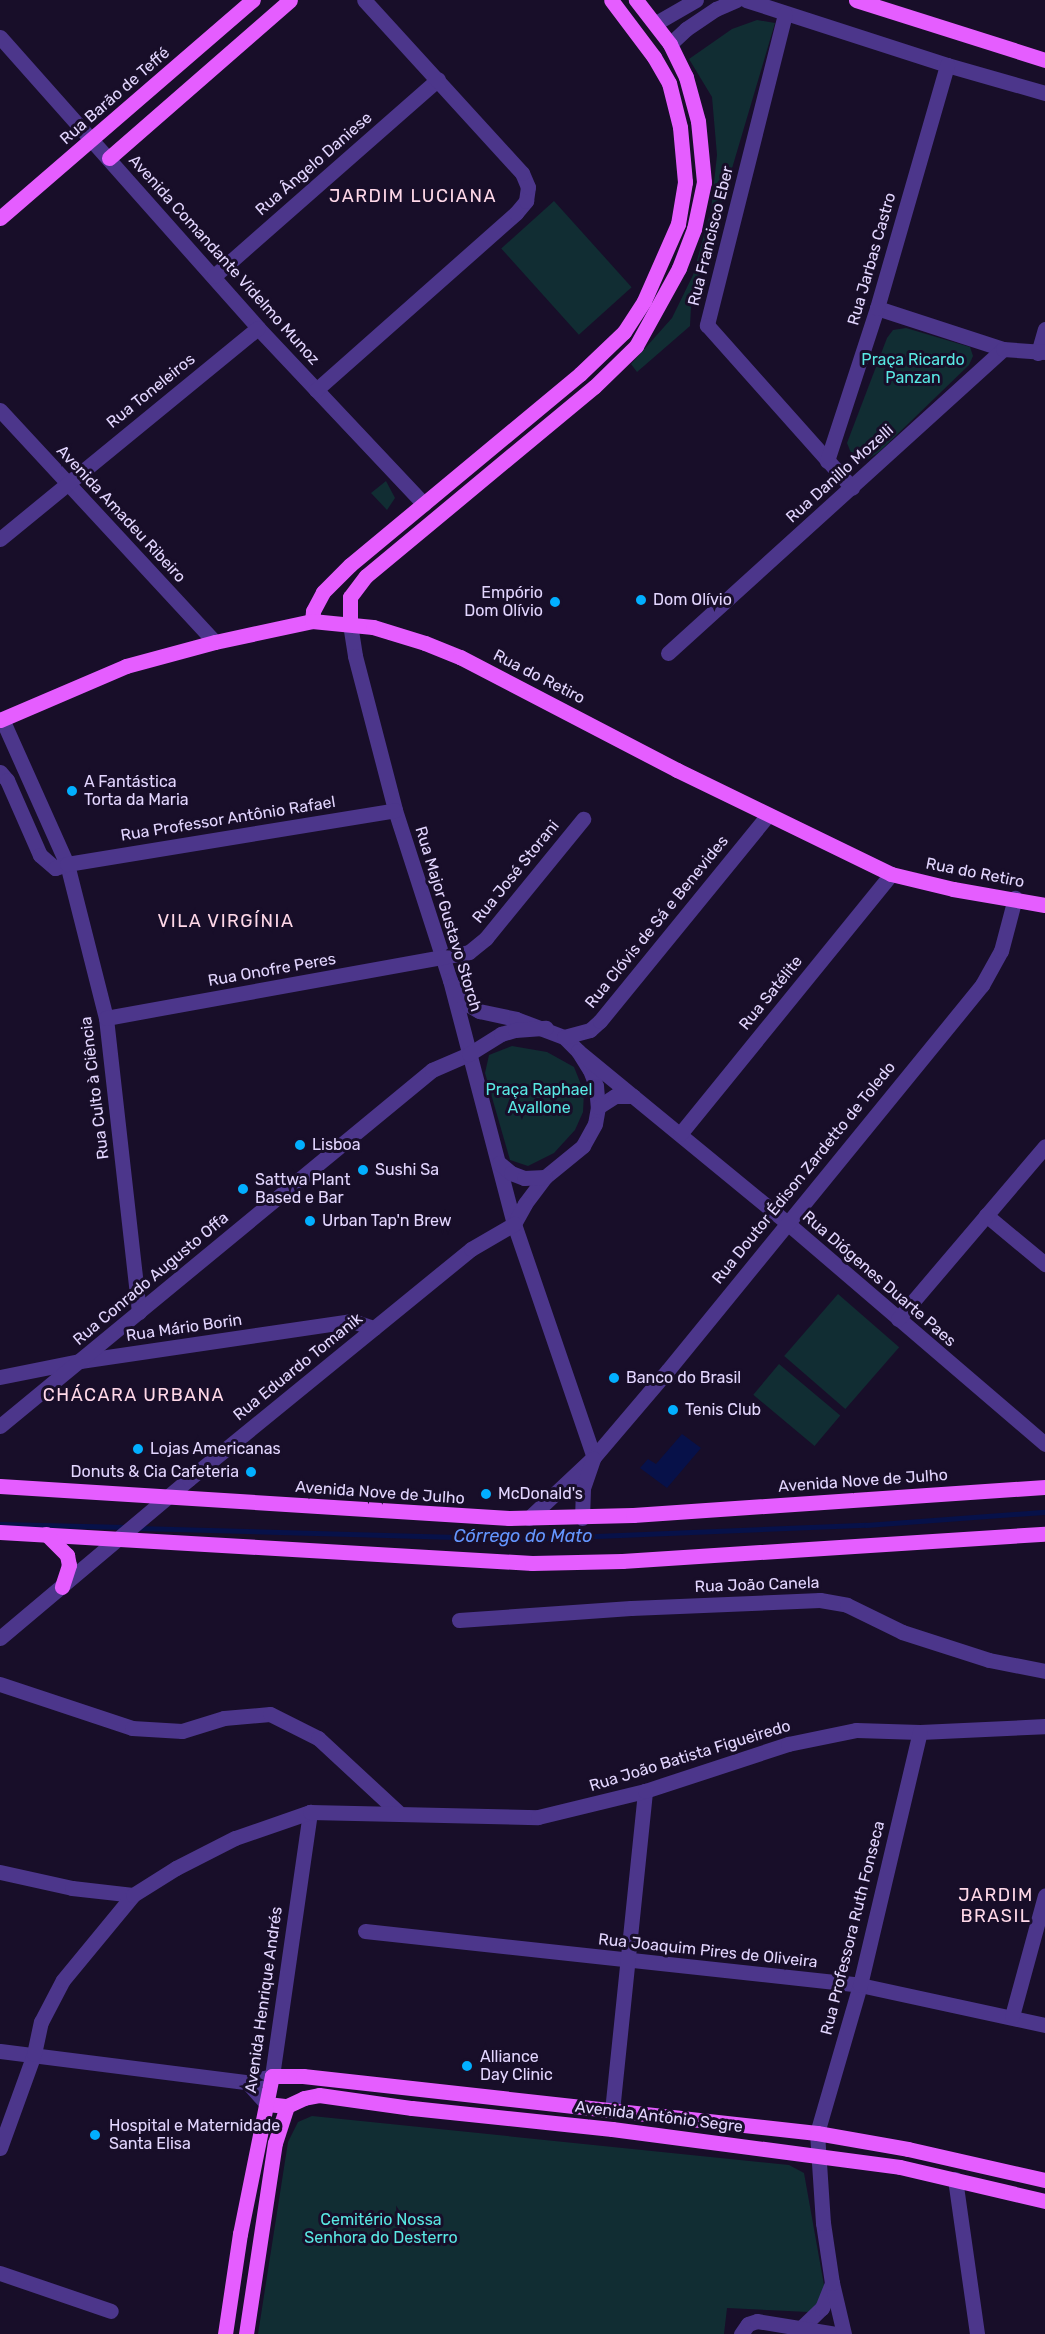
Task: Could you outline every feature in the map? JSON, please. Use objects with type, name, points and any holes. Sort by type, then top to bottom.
[{"type":"main road","name":"Rua Barão de Teffé","points":[[0,218],[127,111],[253,0]]},
{"type":"main road","points":[[109,158],[290,0]]},
{"type":"main road","points":[[312,621],[312,611],[323,592],[350,565],[580,374],[624,332],[644,301],[678,224],[685,182],[680,128],[669,84],[654,57],[611,0]]},
{"type":"main road","points":[[350,624],[350,597],[366,576],[423,526],[594,387],[636,346],[679,268],[694,229],[704,182],[698,121],[686,77],[670,44],[636,0]]},
{"type":"main road","points":[[856,0],[1045,60]]},
{"type":"main road","points":[[127,111],[124,123],[127,143]]},
{"type":"main road","points":[[423,526],[424,504]]},
{"type":"main road","name":"Rua do Retiro","points":[[1,719],[126,666],[215,642],[312,621],[373,627],[425,643],[460,657],[768,815],[891,874],[953,889],[1045,905]]},
{"type":"main road","name":"Avenida Nove de Julho","points":[[0,1486],[165,1499],[453,1516],[529,1518],[582,1518],[1045,1487]]},
{"type":"main road","points":[[0,1532],[532,1563],[836,1549],[1045,1534]]},
{"type":"main road","points":[[46,1534],[67,1555],[69,1565],[62,1587]]},
{"type":"main road","name":"Avenida Henrique Andrés","points":[[225,2334],[240,2234],[272,2076]]},
{"type":"main road","name":"Avenida Antônio Segre","points":[[272,2076],[303,2076],[818,2133],[908,2149],[1045,2180]]},
{"type":"main road","name":"Avenida Antônio Segre","points":[[267,2104],[287,2106],[304,2098],[319,2095],[817,2155],[900,2167],[1045,2201]]},
{"type":"main road","points":[[246,2334],[275,2143],[287,2106]]},
{"type":"main road","points":[[240,2234],[248,2226],[255,2226],[261,2232]]},
{"type":"street","points":[[316,390],[526,201],[528,187],[522,173],[364,0]]},
{"type":"street","points":[[656,23],[696,0]]},
{"type":"street","points":[[670,44],[696,22],[736,0]]},
{"type":"street","points":[[746,0],[947,65],[1045,93]]},
{"type":"street","name":"Rua Francisco Eber","points":[[785,14],[707,325],[852,488]]},
{"type":"street","name":"Avenida Comandante Videlmo Munoz","points":[[0,37],[258,328],[424,504]]},
{"type":"street","name":"Rua Jarbas Castro","points":[[827,461],[877,308],[947,65]]},
{"type":"street","name":"Rua Ângelo Daniese","points":[[214,276],[438,79]]},
{"type":"street","points":[[877,308],[1004,349],[1042,352],[1045,329]]},
{"type":"street","name":"Rua Toneleiros","points":[[0,539],[258,328]]},
{"type":"street","name":"Rua Danillo Mozelli","points":[[668,653],[1004,349]]},
{"type":"street","name":"Avenida Amadeu Ribeiro","points":[[0,410],[215,642]]},
{"type":"street","name":"Rua Major Gustavo Storch","points":[[350,624],[355,656],[395,810],[450,981],[514,1224],[594,1457]]},
{"type":"street","name":"Rua Culto à Ciência","points":[[1,719],[67,864],[106,1018],[139,1312]]},
{"type":"street","points":[[0,772],[7,780],[40,855],[55,868],[67,864]]},
{"type":"street","name":"Rua Professor Antônio Rafael","points":[[67,864],[395,810]]},
{"type":"street","name":"Rua Clóvis de Sá e Benevides","points":[[564,1037],[590,1030],[600,1021],[768,815]]},
{"type":"street","name":"Rua José Storani","points":[[443,958],[469,952],[486,938],[583,819]]},
{"type":"street","name":"Rua Satélite","points":[[680,1134],[891,874]]},
{"type":"street","name":"Rua Doutor Édison Zardetto de Toledo","points":[[529,1518],[594,1457],[668,1370],[786,1222],[982,985],[1001,951],[1015,898]]},
{"type":"street","name":"Rua Onofre Peres","points":[[106,1018],[443,958]]},
{"type":"street","points":[[450,981],[469,1005],[479,1011],[546,1028],[564,1037]]},
{"type":"street","points":[[469,1054],[501,1034],[515,1030],[546,1028]]},
{"type":"street","name":"Rua Diógenes Duarte Paes","points":[[564,1037],[786,1222],[1045,1444]]},
{"type":"street","name":"Rua Diógenes Duarte Paes","points":[[578,1051],[590,1070],[596,1086],[598,1107]]},
{"type":"street","name":"Rua Conrado Augusto Offa","points":[[0,1426],[432,1070],[469,1054]]},
{"type":"street","points":[[514,1224],[525,1204],[545,1177],[583,1146],[595,1124],[598,1107],[605,1100],[615,1096],[633,1096]]},
{"type":"street","points":[[898,1319],[1045,1146]]},
{"type":"street","points":[[499,1163],[512,1173],[524,1178],[545,1177]]},
{"type":"street","points":[[986,1215],[1045,1264]]},
{"type":"street","name":"Rua Eduardo Tomanik","points":[[0,1638],[165,1499],[471,1249],[514,1224]]},
{"type":"street","name":"Rua Mário Borin","points":[[0,1377],[80,1361],[352,1322],[374,1328]]},
{"type":"street","name":"Rua Doutor Édison Zardetto de Toledo","points":[[582,1518],[584,1488],[594,1457]]},
{"type":"street","name":"Rua João Canela","points":[[459,1620],[631,1608],[820,1600],[847,1605],[902,1632],[989,1660],[1045,1671]]},
{"type":"street","points":[[0,1684],[132,1728],[182,1731],[224,1719],[270,1714],[318,1738],[398,1812]]},
{"type":"street","name":"Rua João Batista Figueiredo","points":[[310,1812],[398,1812],[538,1817],[645,1791],[788,1744],[856,1730],[920,1732],[1045,1726]]},
{"type":"street","name":"Rua Professora Ruth Fonseca","points":[[844,2334],[832,2283],[822,2216],[817,2155],[818,2133],[860,1985],[920,1732]]},
{"type":"street","points":[[612,2111],[645,1791]]},
{"type":"street","points":[[0,2148],[34,2054],[41,2022],[63,1980],[133,1895],[176,1868],[235,1838],[310,1812]]},
{"type":"street","name":"Avenida Henrique Andrés","points":[[272,2076],[310,1812]]},
{"type":"street","points":[[0,1872],[72,1888],[133,1895]]},
{"type":"street","points":[[1012,2016],[1045,1894]]},
{"type":"street","name":"Rua Joaquim Pires de Oliveira","points":[[364,1931],[860,1985],[1012,2016],[1045,2025]]},
{"type":"street","points":[[0,2051],[247,2082],[272,2076]]},
{"type":"street","points":[[247,2082],[267,2104]]},
{"type":"street","points":[[955,2179],[977,2334]]},
{"type":"street","points":[[0,2273],[111,2311]]},
{"type":"street","points":[[801,2328],[822,2308],[832,2283]]},
{"type":"street","points":[[741,2334],[748,2324],[757,2321],[836,2334]]},
{"type":"green space","points":[[757,20],[775,23],[691,307],[690,326],[637,372],[631,364],[672,318],[693,275],[711,210],[717,155],[712,97],[689,59],[732,29]]},
{"type":"green space","points":[[554,201],[632,287],[579,335],[501,249]]},
{"type":"green space","name":"Praça Ricardo Panzan","points":[[906,328],[970,347],[973,356],[969,365],[879,452],[865,461],[853,458],[847,443],[887,338],[893,330]]},
{"type":"green space","points":[[386,481],[395,498],[387,510],[371,493]]},
{"type":"green space","name":"Praça Raphael Avallone","points":[[512,1046],[547,1052],[574,1067],[584,1092],[583,1112],[575,1130],[554,1153],[528,1166],[510,1160],[485,1073],[489,1055]]},
{"type":"green space","points":[[838,1294],[899,1347],[845,1409],[784,1356]]},
{"type":"green space","points":[[779,1364],[840,1415],[815,1446],[753,1395]]},
{"type":"green space","name":"Cemitério Nossa Senhora do Desterro","points":[[312,2116],[789,2165],[804,2173],[829,2313],[727,2308],[724,2334],[258,2334],[288,2142],[298,2122]]},
{"type":"shaded area","points":[[682,1434],[701,1448],[667,1488],[640,1468],[648,1459],[656,1464]]},
{"type":"waterway","name":"Córrego do Mato","points":[[137,1528],[525,1539],[866,1525],[1045,1512]]},
{"type":"waterway","name":"Córrego do Mato","points":[[0,1524],[125,1527]]},
{"type":"place","name":"Dom Olívio","points":[[641,600]]},
{"type":"place","name":"Empório Dom Olívio","points":[[555,602]]},
{"type":"place","name":"A Fantástica Torta da Maria","points":[[72,791]]},
{"type":"place","name":"Lisboa","points":[[300,1145]]},
{"type":"place","name":"Sushi Sa","points":[[363,1170]]},
{"type":"place","name":"Sattwa Plant Based e Bar","points":[[243,1189]]},
{"type":"place","name":"Urban Tap'n Brew","points":[[310,1221]]},
{"type":"place","name":"Banco do Brasil","points":[[614,1378]]},
{"type":"place","name":"Tenis Club","points":[[673,1410]]},
{"type":"place","name":"Lojas Americanas","points":[[138,1449]]},
{"type":"place","name":"Donuts & Cia Cafeteria","points":[[251,1472]]},
{"type":"place","name":"McDonald's","points":[[486,1494]]},
{"type":"place","name":"Alliance Day Clinic","points":[[467,2066]]},
{"type":"place","name":"Hospital e Maternidade Santa Elisa","points":[[95,2135]]},
{"type":"district","name":"JARDIM LUCIANA","points":[[413,196]]},
{"type":"district","name":"VILA VIRGÍNIA","points":[[226,921]]},
{"type":"district","name":"CHÁCARA URBANA","points":[[134,1395]]},
{"type":"district","name":"JARDIM BRASIL","points":[[996,1906]]}]
